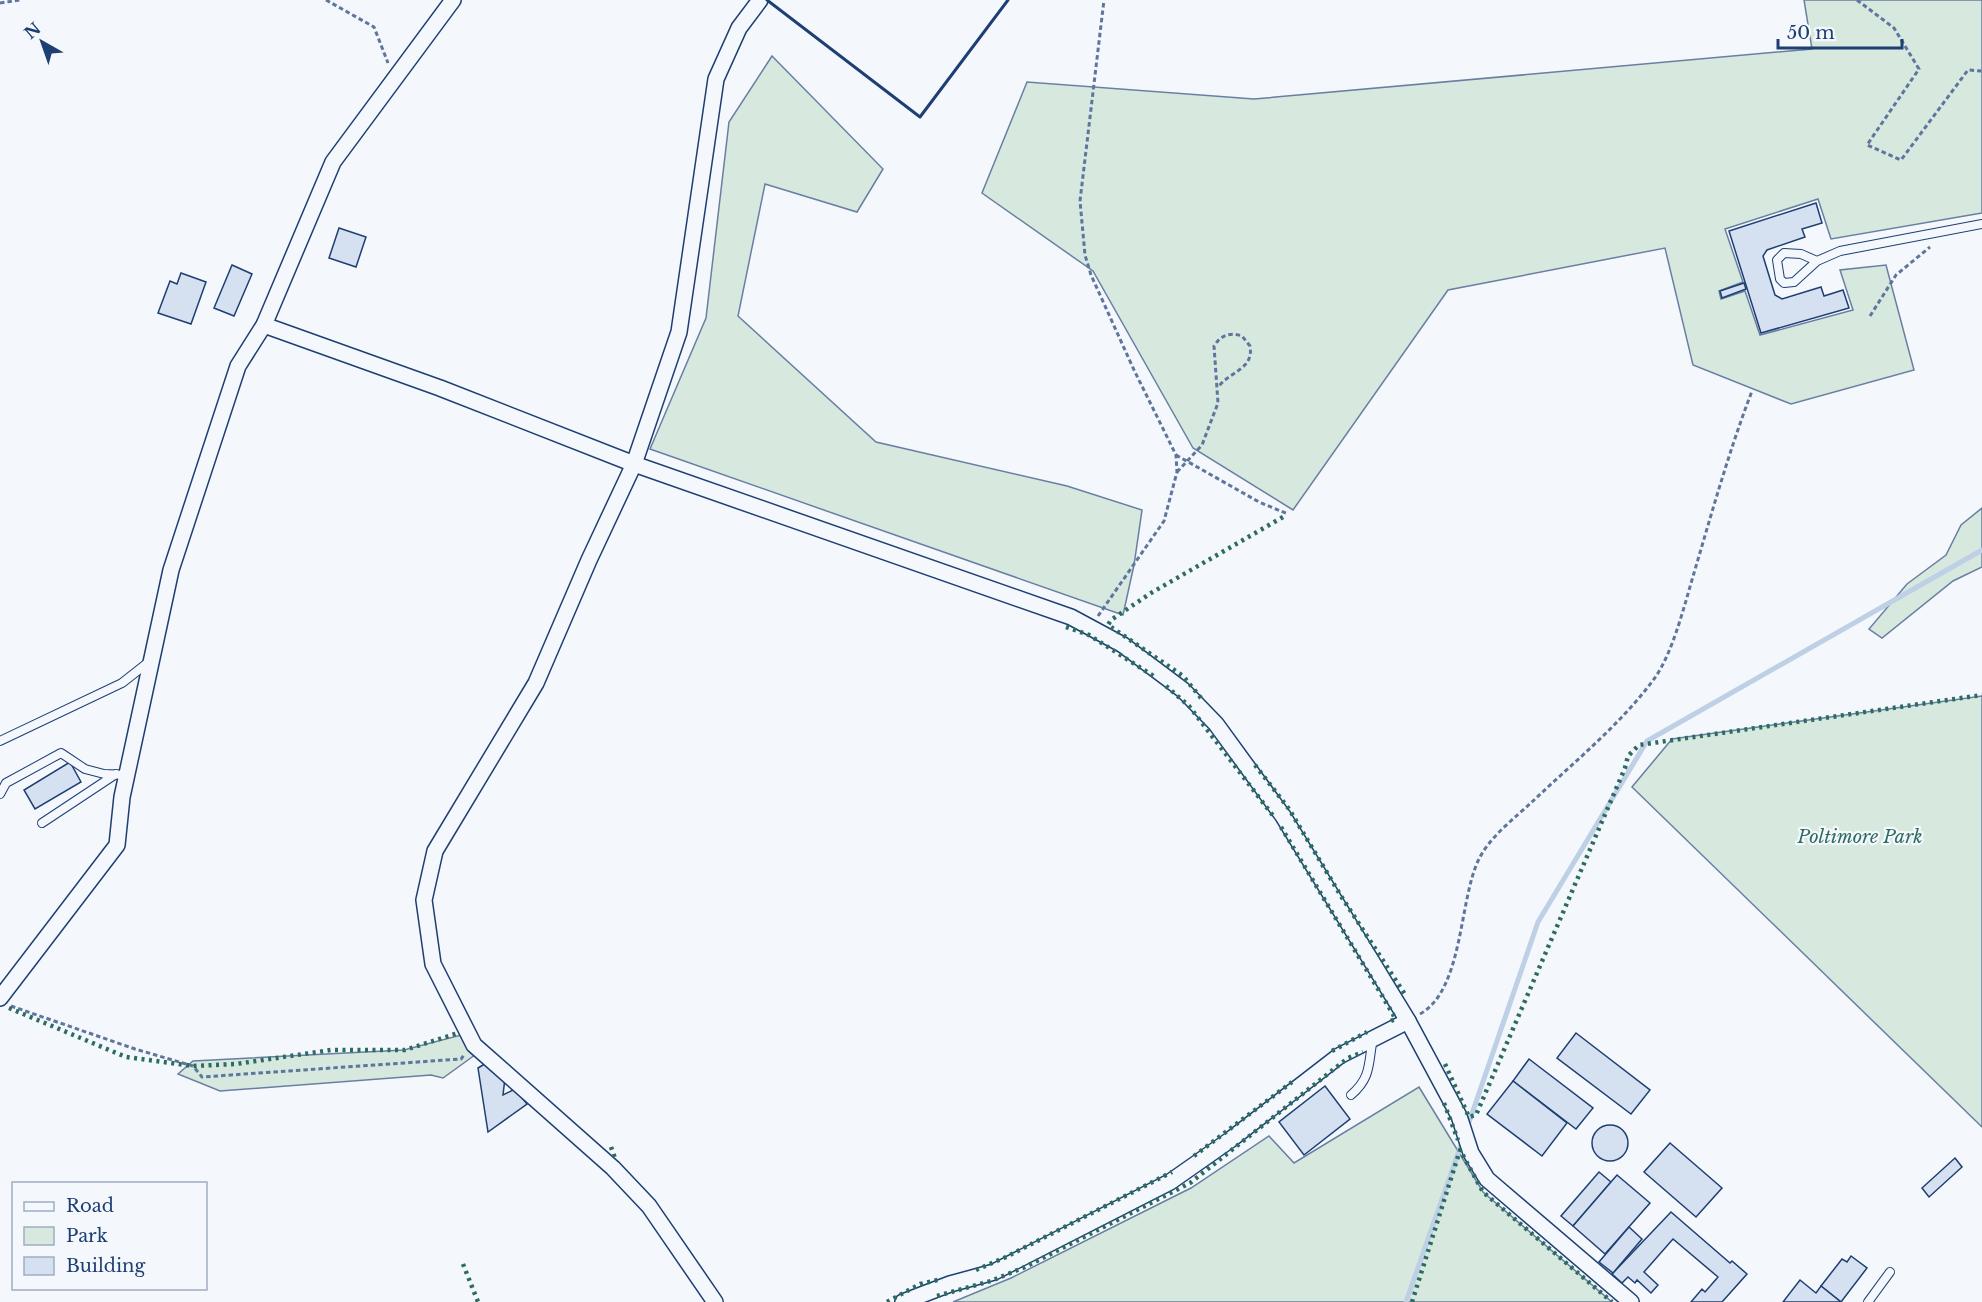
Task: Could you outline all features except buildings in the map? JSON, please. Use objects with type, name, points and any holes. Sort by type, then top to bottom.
[{"type":"street","points":[[0,1000],[117,845],[122,774],[152,660],[171,570],[238,366],[264,325],[333,162],[453,0]]},
{"type":"street","points":[[715,1302],[649,1206],[613,1168],[474,1045],[433,964],[424,900],[435,851],[536,683],[589,560],[634,464],[679,332],[716,79],[739,28],[760,0]]},
{"type":"street","points":[[264,325],[440,388],[634,464],[1071,617],[1123,645],[1183,690],[1216,724],[1283,816],[1408,1021],[1459,1116],[1471,1153],[1487,1179],[1631,1302]]},
{"type":"street","points":[[903,1302],[950,1284],[994,1272],[1170,1182],[1230,1140],[1339,1056],[1374,1036],[1408,1021]]},
{"type":"lane","points":[[1817,261],[1801,254],[1784,253],[1776,260],[1780,279],[1784,283],[1794,282],[1817,261],[1840,251],[1982,224]]},
{"type":"lane","points":[[0,741],[122,683],[152,660]]},
{"type":"lane","points":[[0,794],[6,783],[61,753],[85,769],[122,774]]},
{"type":"lane","points":[[42,823],[122,774]]},
{"type":"lane","points":[[1351,1095],[1363,1085],[1369,1072],[1374,1036]]},
{"type":"lane","points":[[1868,1302],[1890,1272]]},
{"type":"path","points":[[0,3],[20,0]]},
{"type":"path","points":[[326,0],[374,27],[395,78]]},
{"type":"path","points":[[1090,627],[1164,521],[1178,472],[1176,455],[1129,359],[1091,275],[1085,255],[1080,201],[1104,0]]},
{"type":"path","points":[[1857,0],[1894,28],[1919,69],[1867,145],[1901,160],[1968,70],[1982,71]]},
{"type":"path","points":[[1870,315],[1896,275],[1933,245]]},
{"type":"path","points":[[1178,472],[1188,462],[1209,431],[1218,403],[1219,386],[1215,346],[1223,336],[1229,334],[1242,336],[1250,346],[1250,359],[1242,369],[1226,377],[1219,386]]},
{"type":"path","points":[[1408,1021],[1424,1012],[1437,997],[1453,966],[1467,892],[1479,859],[1498,834],[1627,711],[1656,677],[1680,621],[1735,434],[1752,391]]},
{"type":"path","points":[[1176,455],[1259,502],[1288,514]]},
{"type":"path","points":[[0,1000],[135,1049],[193,1066],[202,1077],[388,1066],[461,1059],[474,1045]]},
{"type":"green space","points":[[1804,0],[1982,0],[1982,213],[1831,239],[1818,199],[1725,229],[1743,282],[1719,291],[1721,299],[1745,291],[1760,335],[1853,310],[1840,270],[1886,265],[1914,370],[1791,404],[1693,365],[1665,248],[1448,290],[1293,510],[1193,448],[1093,271],[982,193],[1027,82],[1254,99],[1812,49]]},
{"type":"green space","points":[[772,56],[883,169],[857,212],[765,184],[738,316],[876,442],[1067,486],[1142,510],[1134,565],[1123,615],[650,449],[706,318],[729,122]]},
{"type":"green space","points":[[1982,508],[1982,567],[1953,581],[1882,638],[1869,629],[1907,584],[1946,555],[1961,525]]},
{"type":"green space","name":"Poltimore Park","points":[[1982,696],[1982,1127],[1632,787],[1672,739]]},
{"type":"green space","points":[[461,1035],[479,1052],[443,1078],[431,1075],[220,1091],[178,1074],[193,1061],[404,1050]]},
{"type":"green space","points":[[1419,1087],[1483,1192],[1612,1302],[953,1302],[1011,1278],[1191,1188],[1269,1136],[1294,1163]]},
{"type":"waterway","points":[[1467,1128],[1538,922],[1647,741],[1982,550]]},
{"type":"waterway","points":[[1406,1302],[1463,1139]]},
{"type":"hedge","points":[[1201,698],[1183,676],[1108,625],[1111,620],[1151,593],[1283,517]]},
{"type":"hedge","points":[[1066,627],[1089,635],[1155,677]]},
{"type":"hedge","points":[[1166,686],[1189,706],[1274,817]]},
{"type":"hedge","points":[[1445,1064],[1469,1117],[1476,1115],[1625,768],[1628,756],[1639,745],[1982,695]]},
{"type":"hedge","points":[[1255,765],[1289,809],[1341,896],[1406,996]]},
{"type":"hedge","points":[[1281,827],[1393,1014],[1395,1019],[1391,1021]]},
{"type":"hedge","points":[[9,1008],[126,1057],[193,1066],[236,1064],[331,1050],[405,1050],[458,1033]]},
{"type":"hedge","points":[[1332,1051],[1367,1032]]},
{"type":"hedge","points":[[937,1296],[991,1281],[1025,1267],[1190,1183],[1348,1058],[1363,1052]]},
{"type":"hedge","points":[[1194,1156],[1292,1082]]},
{"type":"hedge","points":[[1444,1103],[1458,1140]]},
{"type":"hedge","points":[[611,1147],[616,1161]]},
{"type":"hedge","points":[[1412,1302],[1460,1150],[1483,1192],[1612,1302]]},
{"type":"hedge","points":[[976,1270],[1172,1172]]},
{"type":"hedge","points":[[463,1264],[478,1302]]},
{"type":"hedge","points":[[887,1302],[920,1284],[942,1279]]},
{"type":"wall","points":[[767,0],[920,117],[1008,0]]}]
